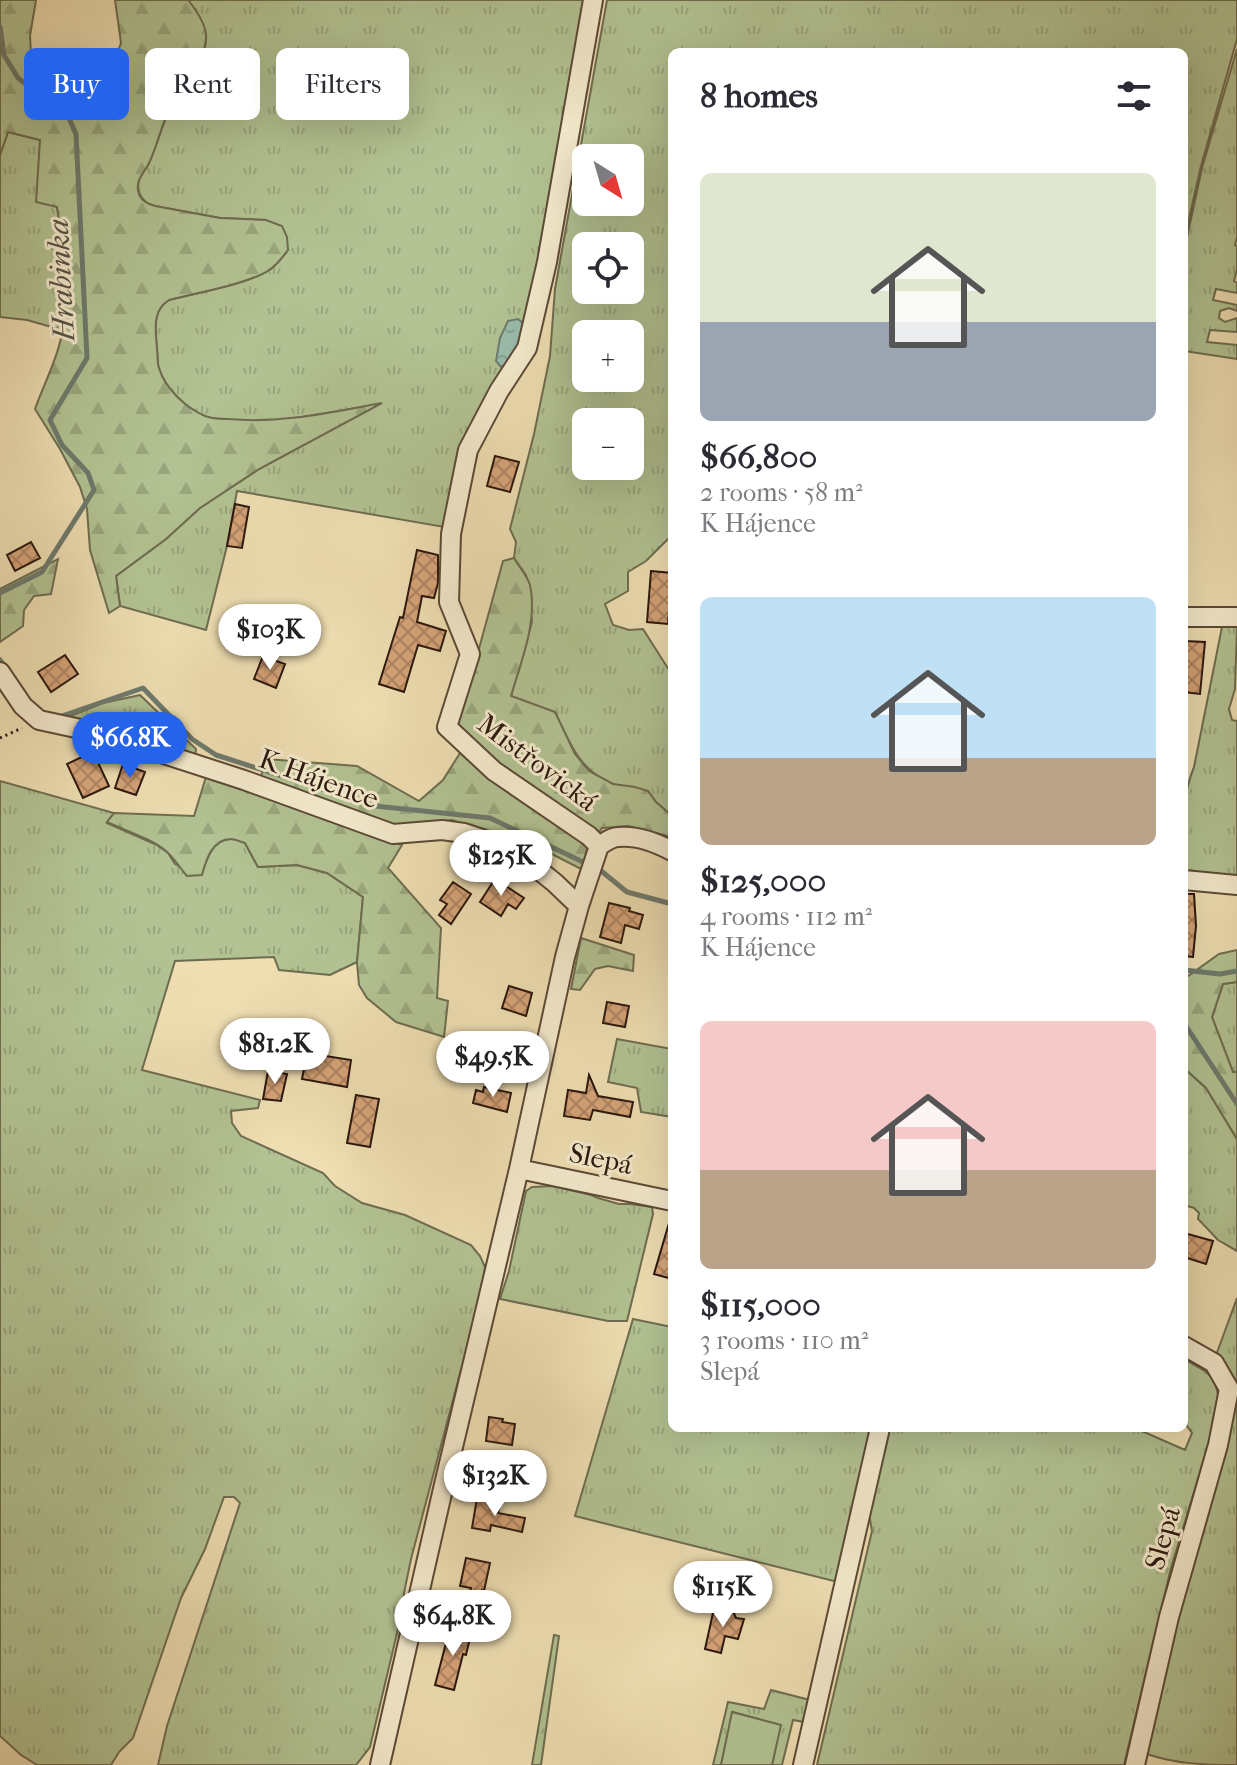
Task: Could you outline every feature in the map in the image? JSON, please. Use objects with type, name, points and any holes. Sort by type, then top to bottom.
[{"type":"street","name":"Mistřovická","points":[[593,0],[547,262],[527,348],[499,391],[468,450],[451,534],[449,602],[470,654],[447,727],[494,771],[589,836],[595,859]]},
{"type":"street","points":[[1188,617],[1237,617]]},
{"type":"street","points":[[0,672],[23,706],[39,720]]},
{"type":"street","name":"K Hájence","points":[[39,720],[99,733],[244,780],[393,834],[442,830],[464,833],[497,844],[529,862],[579,906]]},
{"type":"street","points":[[380,1765],[579,906],[595,859],[616,836],[637,838],[668,849]]},
{"type":"street","points":[[1188,880],[1237,885]]},
{"type":"street","name":"Slepá","points":[[519,1169],[668,1200]]},
{"type":"street","name":"Slepá","points":[[1135,1765],[1169,1617],[1218,1445],[1229,1389],[1214,1363],[1188,1348]]},
{"type":"street","points":[[803,1765],[879,1432]]},
{"type":"path","points":[[0,738],[39,720]]},
{"type":"green space","points":[[0,0],[36,0],[31,48],[24,48],[24,120],[129,120],[129,48],[119,48],[115,0],[188,0],[203,23],[206,33],[204,48],[145,48],[145,120],[165,120],[140,179],[139,193],[144,201],[155,206],[220,218],[266,220],[282,226],[288,250],[272,268],[256,277],[169,300],[163,305],[156,322],[158,364],[162,376],[177,397],[191,408],[217,419],[268,420],[382,403],[259,469],[200,508],[166,539],[116,576],[120,606],[109,613],[90,550],[87,509],[80,487],[35,409],[61,338],[66,304],[57,207],[36,202],[40,140],[8,132],[0,155]]},
{"type":"green space","points":[[188,0],[586,0],[542,265],[513,361],[444,527],[237,491],[206,630],[120,606],[116,576],[166,539],[200,508],[259,469],[379,404],[287,419],[250,421],[212,418],[185,404],[162,376],[158,364],[156,329],[157,316],[163,305],[169,300],[256,277],[272,268],[288,250],[266,220],[220,218],[155,206],[145,201],[140,193],[140,178],[165,120],[260,120],[260,48],[205,48],[204,29]]},
{"type":"green space","points":[[607,0],[1237,0],[1237,39],[1188,223],[1188,48],[668,48],[668,539],[646,561],[628,572],[628,591],[605,604],[613,625],[629,630],[643,629],[668,668],[668,812],[648,791],[616,785],[585,765],[555,712],[511,696],[532,622],[526,575],[514,558],[516,542],[510,529],[550,356],[555,289],[572,195],[572,216],[644,216],[644,144],[581,144]]},
{"type":"green space","points":[[1237,49],[1237,269],[1234,281],[1237,283],[1237,293],[1216,289],[1213,300],[1237,305],[1237,311],[1229,308],[1220,311],[1219,318],[1225,322],[1237,318],[1237,332],[1210,330],[1207,342],[1237,345],[1237,359],[1188,352],[1188,233],[1202,168]]},
{"type":"green space","points":[[8,132],[40,140],[40,168],[57,206],[65,258],[67,289],[62,330],[27,320],[0,317],[0,155]]},
{"type":"green space","points":[[514,558],[530,585],[532,599],[527,641],[511,696],[555,712],[575,754],[589,771],[613,784],[648,791],[668,812],[668,836],[628,826],[602,828],[587,849],[583,870],[542,849],[452,820],[399,827],[260,779],[267,759],[357,766],[419,801],[443,780],[468,743],[458,725],[503,561]]},
{"type":"green space","points":[[58,559],[51,594],[34,596],[24,610],[23,626],[0,642],[0,589]]},
{"type":"green space","points":[[1222,627],[1237,627],[1235,689],[1229,709],[1232,720],[1237,721],[1237,878],[1188,875],[1188,789]]},
{"type":"green space","points":[[140,695],[196,749],[195,757],[58,721],[103,703]]},
{"type":"green space","points":[[206,777],[402,845],[388,868],[441,928],[437,998],[448,1001],[444,1037],[396,1022],[367,998],[359,985],[357,962],[363,897],[327,873],[297,865],[258,867],[245,843],[231,839],[215,846],[202,875],[187,876],[160,846],[107,822],[114,813],[194,816]]},
{"type":"green space","points":[[0,781],[114,813],[107,823],[157,845],[168,853],[175,864],[201,875],[215,846],[233,839],[245,843],[258,867],[297,865],[327,873],[363,897],[357,962],[330,975],[279,970],[274,957],[175,961],[142,1070],[260,1100],[258,1108],[231,1111],[232,1123],[241,1136],[323,1173],[335,1186],[362,1203],[405,1215],[471,1245],[485,1267],[481,1294],[411,1559],[403,1608],[370,1747],[356,1765],[158,1765],[167,1726],[240,1503],[234,1497],[224,1497],[205,1549],[181,1598],[133,1738],[111,1765],[37,1765],[0,1736]]},
{"type":"green space","points":[[581,938],[634,955],[633,971],[608,966],[595,969],[580,990],[571,989]]},
{"type":"green space","points":[[1237,950],[1237,982],[1223,984],[1212,1017],[1233,1072],[1237,1072],[1237,1139],[1206,1088],[1188,1072],[1188,976],[1219,954]]},
{"type":"green space","points":[[1237,982],[1237,1072],[1233,1072],[1212,1017],[1223,984]]},
{"type":"green space","points":[[617,1039],[668,1048],[668,1116],[641,1112],[637,1088],[608,1082]]},
{"type":"green space","points":[[1188,1072],[1206,1088],[1237,1139],[1237,1251],[1218,1240],[1198,1219],[1199,1213],[1188,1206]]},
{"type":"green space","points":[[553,1186],[619,1204],[652,1207],[653,1214],[627,1321],[608,1321],[500,1299],[526,1191],[532,1187]]},
{"type":"green space","points":[[1237,1298],[1237,1389],[1215,1358]]},
{"type":"green space","points":[[633,1319],[668,1326],[668,1432],[875,1432],[838,1582],[575,1516]]},
{"type":"green space","points":[[1188,1361],[1211,1376],[1220,1406],[1171,1568],[1124,1765],[817,1765],[872,1531],[869,1514],[889,1432],[1144,1432],[1185,1450],[1192,1433],[1188,1428]]},
{"type":"green space","points":[[1237,1393],[1237,1765],[1178,1762],[1144,1753],[1146,1736]]},
{"type":"green space","points":[[554,1635],[559,1636],[541,1765],[532,1765]]},
{"type":"green space","points":[[771,1690],[810,1700],[804,1722],[793,1720],[782,1765],[772,1765],[780,1725],[733,1712],[721,1765],[713,1765],[728,1702],[764,1709]]},
{"type":"green space","points":[[732,1712],[781,1725],[772,1765],[721,1765]]},
{"type":"water","points":[[518,319],[525,325],[522,345],[517,355],[501,367],[496,361],[500,338],[508,321]]},
{"type":"building","points":[[495,456],[519,462],[510,492],[487,486]]},
{"type":"building","points":[[235,504],[249,507],[242,548],[227,546]]},
{"type":"building","points":[[31,542],[40,558],[15,571],[7,555]]},
{"type":"building","points":[[417,550],[438,555],[438,583],[434,598],[422,596],[417,622],[446,631],[440,651],[418,645],[404,692],[379,684],[400,617],[403,618]]},
{"type":"building","points":[[651,571],[668,573],[668,624],[647,622]]},
{"type":"building","points":[[1188,641],[1205,642],[1200,694],[1188,692]]},
{"type":"building","points":[[65,655],[78,674],[51,692],[38,672]]},
{"type":"building","points":[[263,656],[285,664],[276,688],[254,679]]},
{"type":"building","points":[[86,755],[88,759],[95,756],[109,786],[83,798],[67,764]]},
{"type":"building","points":[[123,764],[145,772],[136,795],[115,788]]},
{"type":"building","points":[[495,879],[524,898],[516,909],[508,904],[501,916],[480,902]]},
{"type":"building","points":[[453,882],[471,894],[451,924],[439,915],[447,904],[440,900]]},
{"type":"building","points":[[1188,894],[1194,894],[1196,926],[1193,957],[1188,956]]},
{"type":"building","points":[[609,903],[643,915],[639,929],[625,925],[621,943],[600,937]]},
{"type":"building","points":[[509,986],[532,993],[526,1016],[502,1008]]},
{"type":"building","points":[[607,1002],[629,1006],[625,1027],[603,1023]]},
{"type":"building","points":[[307,1053],[351,1060],[347,1087],[302,1079]]},
{"type":"building","points":[[268,1071],[287,1074],[281,1101],[263,1099]]},
{"type":"building","points":[[589,1075],[598,1096],[633,1102],[630,1117],[593,1110],[590,1120],[564,1116],[568,1090],[586,1093]]},
{"type":"building","points":[[484,1087],[511,1093],[507,1112],[473,1103],[476,1090],[483,1092]]},
{"type":"building","points":[[356,1095],[379,1099],[370,1147],[347,1143]]},
{"type":"building","points":[[668,1226],[668,1278],[654,1274]]},
{"type":"building","points":[[1188,1234],[1213,1241],[1206,1264],[1188,1258]]},
{"type":"building","points":[[489,1417],[515,1424],[512,1445],[486,1441]]},
{"type":"building","points":[[477,1498],[500,1504],[498,1513],[525,1518],[522,1532],[491,1525],[490,1531],[472,1528]]},
{"type":"building","points":[[466,1558],[490,1563],[482,1594],[460,1586]]},
{"type":"building","points":[[731,1607],[736,1618],[744,1619],[738,1639],[725,1636],[721,1653],[705,1649],[713,1613]]},
{"type":"building","points":[[450,1628],[471,1634],[454,1690],[435,1685]]},
{"type":"waterway","name":"Hrabinka","points":[[0,27],[4,55],[18,78],[68,116],[76,134],[87,358],[50,420],[62,445],[88,473],[94,490],[42,572],[0,593]]},
{"type":"waterway","points":[[0,660],[6,669]]},
{"type":"waterway","points":[[59,717],[143,688],[192,739],[216,755],[375,806],[490,818],[600,870],[627,892],[668,903]]},
{"type":"waterway","points":[[1188,970],[1220,974],[1237,971]]},
{"type":"waterway","points":[[1188,1029],[1237,1104]]}]
